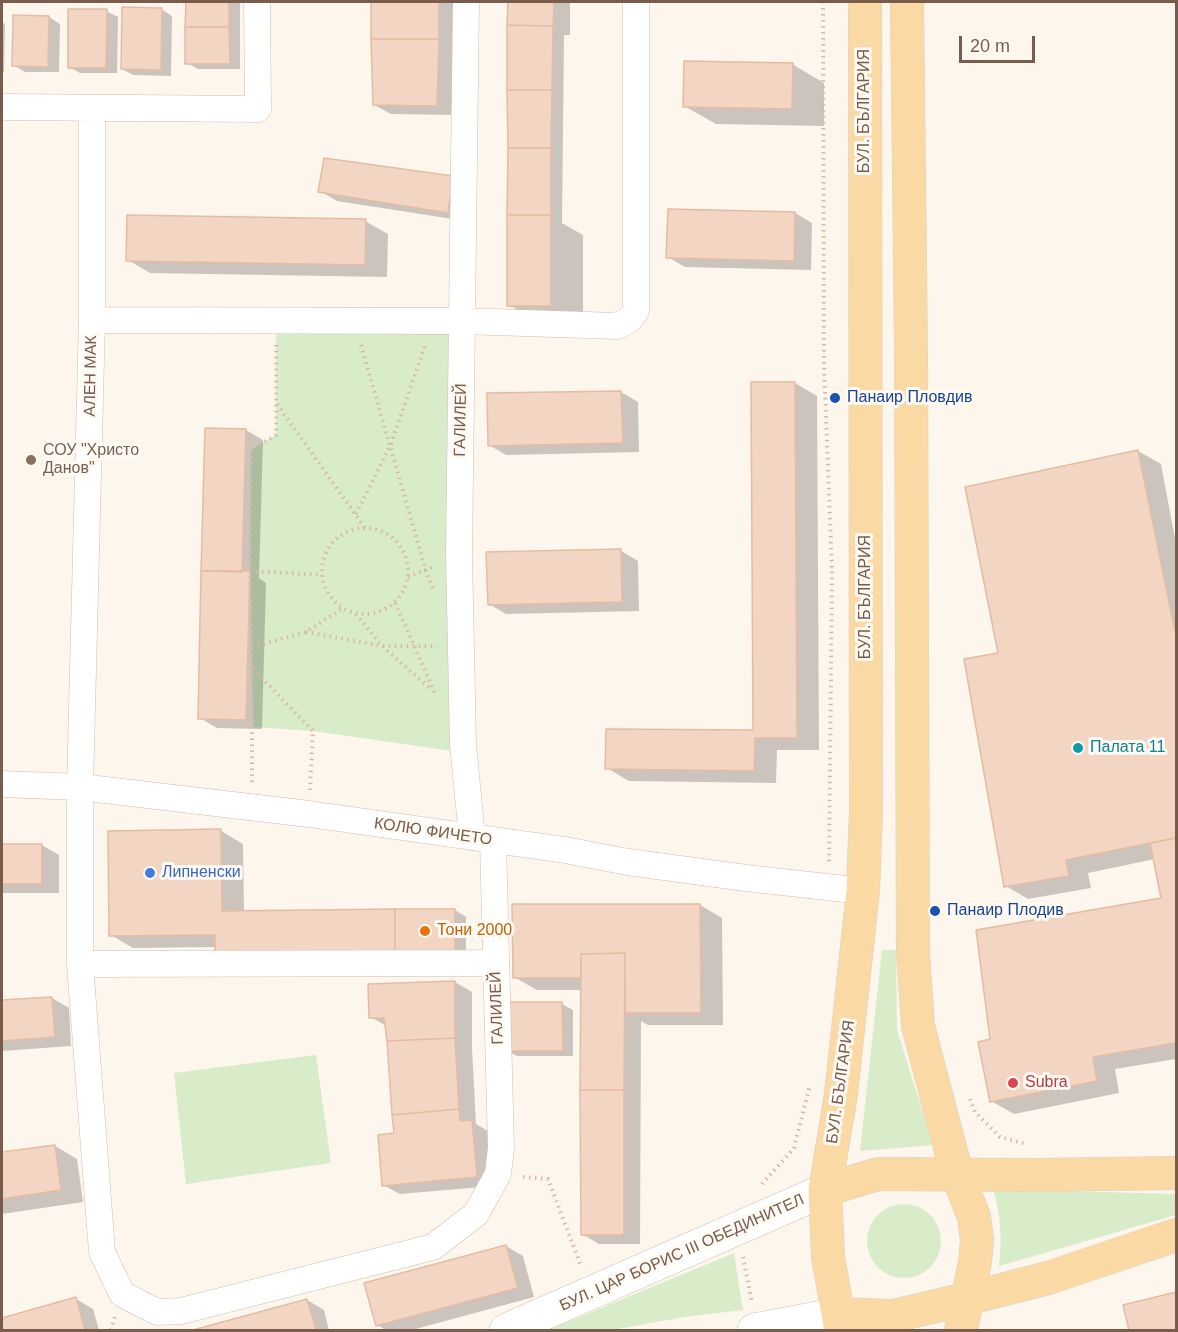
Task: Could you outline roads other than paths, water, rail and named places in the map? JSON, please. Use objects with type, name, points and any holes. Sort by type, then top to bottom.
[{"type":"main road","name":"БУЛ. БЪЛГАРИЯ","points":[[840,1322],[828,1257],[825,1190],[841,1094],[863,891],[866,716],[865,2]]},
{"type":"main road","points":[[907,2],[913,954],[918,1026],[957,1174],[974,1217],[977,1240],[975,1262],[963,1315]]},
{"type":"main road","points":[[825,1190],[878,1174],[1176,1173]]},
{"type":"main road","name":"БУЛ. ЦАР БОРИС III ОБЕДИНИТЕЛ","points":[[506,1330],[691,1251],[733,1229],[825,1190]]},
{"type":"main road","points":[[754,1320],[840,1322],[893,1316],[963,1315],[1048,1278],[1176,1235]]},
{"type":"street","points":[[2,107],[258,109],[257,2]]},
{"type":"street","name":"ГАЛИЛЕЙ","points":[[466,2],[459,554],[463,744],[483,839],[496,963],[501,1148],[498,1174]]},
{"type":"street","points":[[92,320],[462,321],[617,326],[629,320],[636,311],[636,2]]},
{"type":"street","name":"АЛЕН МАК","points":[[92,109],[92,320],[80,788],[80,964],[102,1252],[122,1294],[157,1312],[181,1311],[433,1247],[476,1214],[498,1174]]},
{"type":"street","name":"КОЛЮ ФИЧЕТО","points":[[2,784],[80,788],[309,814],[565,850],[640,864],[863,891]]},
{"type":"street","points":[[80,964],[496,963]]},
{"type":"place","name":"Панаир Пловдив","points":[[835,398]]},
{"type":"place","name":"СОУ \"Христо Данов\"","points":[[31,460]]},
{"type":"place","name":"Палата 11","points":[[1078,748]]},
{"type":"place","name":"Липненски","points":[[150,873]]},
{"type":"place","name":"Панаир Плодив","points":[[935,911]]},
{"type":"place","name":"Тони 2000","points":[[425,931]]},
{"type":"place","name":"Subra","points":[[1013,1083]]}]
